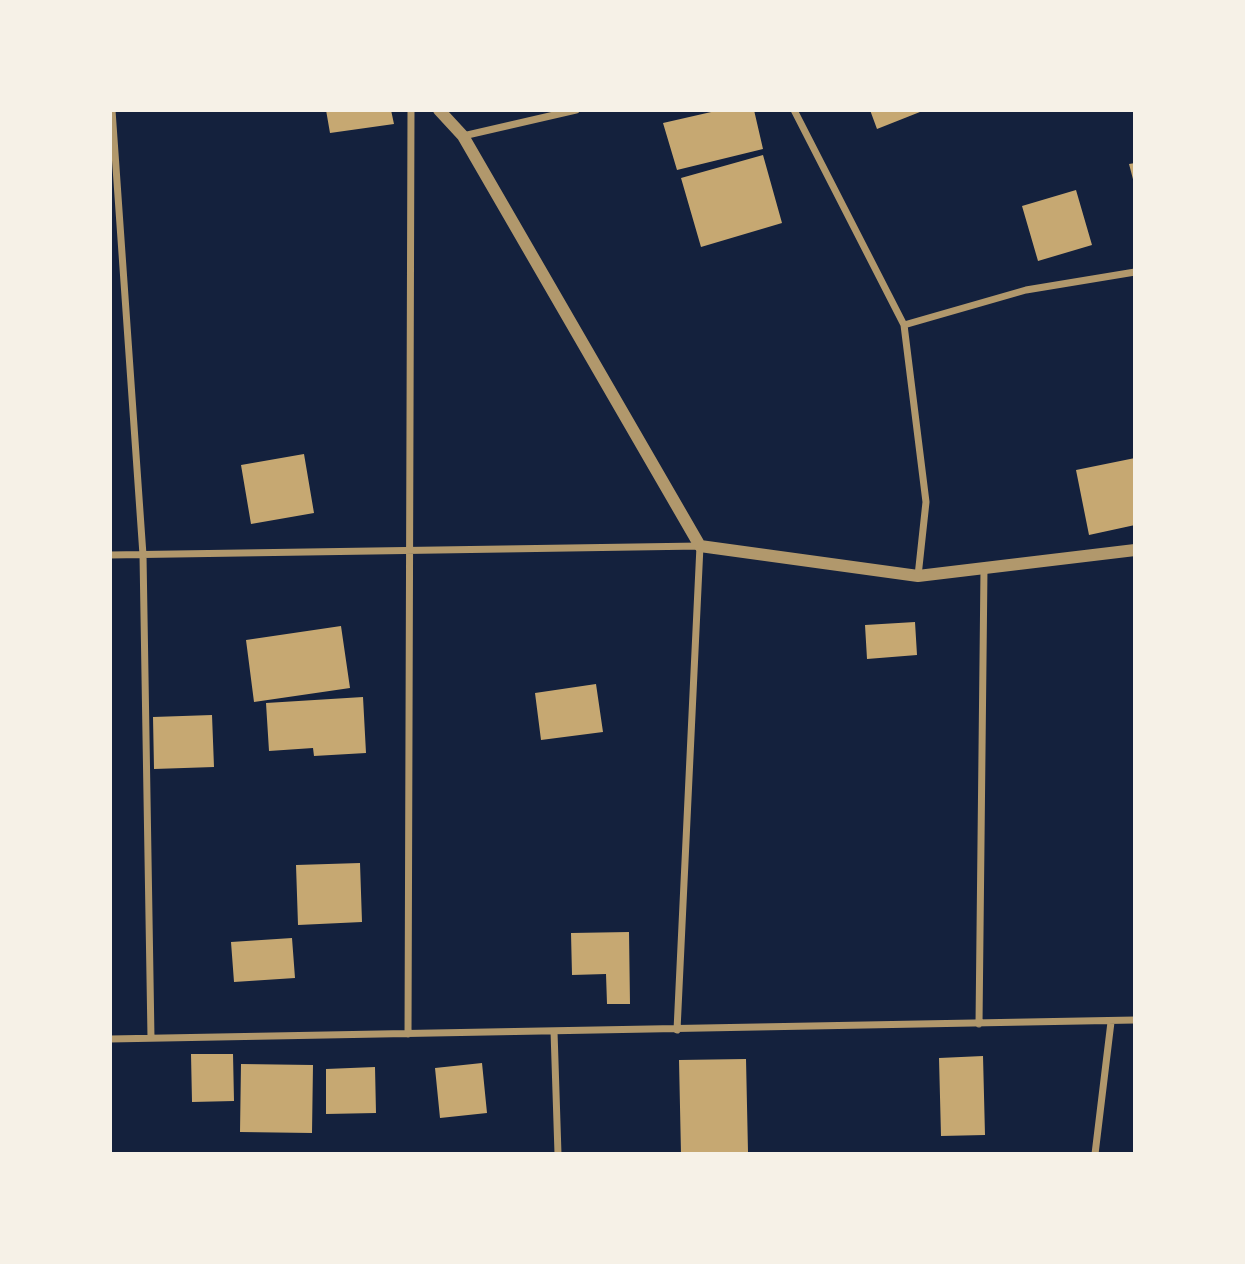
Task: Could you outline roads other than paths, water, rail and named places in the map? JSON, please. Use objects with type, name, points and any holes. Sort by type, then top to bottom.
[{"type":"street","points":[[112,110],[143,555],[151,1038]]},
{"type":"street","points":[[408,1034],[411,110]]},
{"type":"street","points":[[439,110],[463,136],[700,546],[677,1030]]},
{"type":"street","points":[[463,136],[576,110]]},
{"type":"street","points":[[794,110],[904,325],[926,502],[918,576]]},
{"type":"street","points":[[904,325],[1026,290],[1135,272]]},
{"type":"street","points":[[110,555],[700,546],[918,576],[1135,550]]},
{"type":"street","points":[[979,1024],[984,569]]},
{"type":"street","points":[[110,1039],[1135,1020]]},
{"type":"street","points":[[1095,1154],[1111,1022]]},
{"type":"street","points":[[554,1031],[558,1154]]}]
